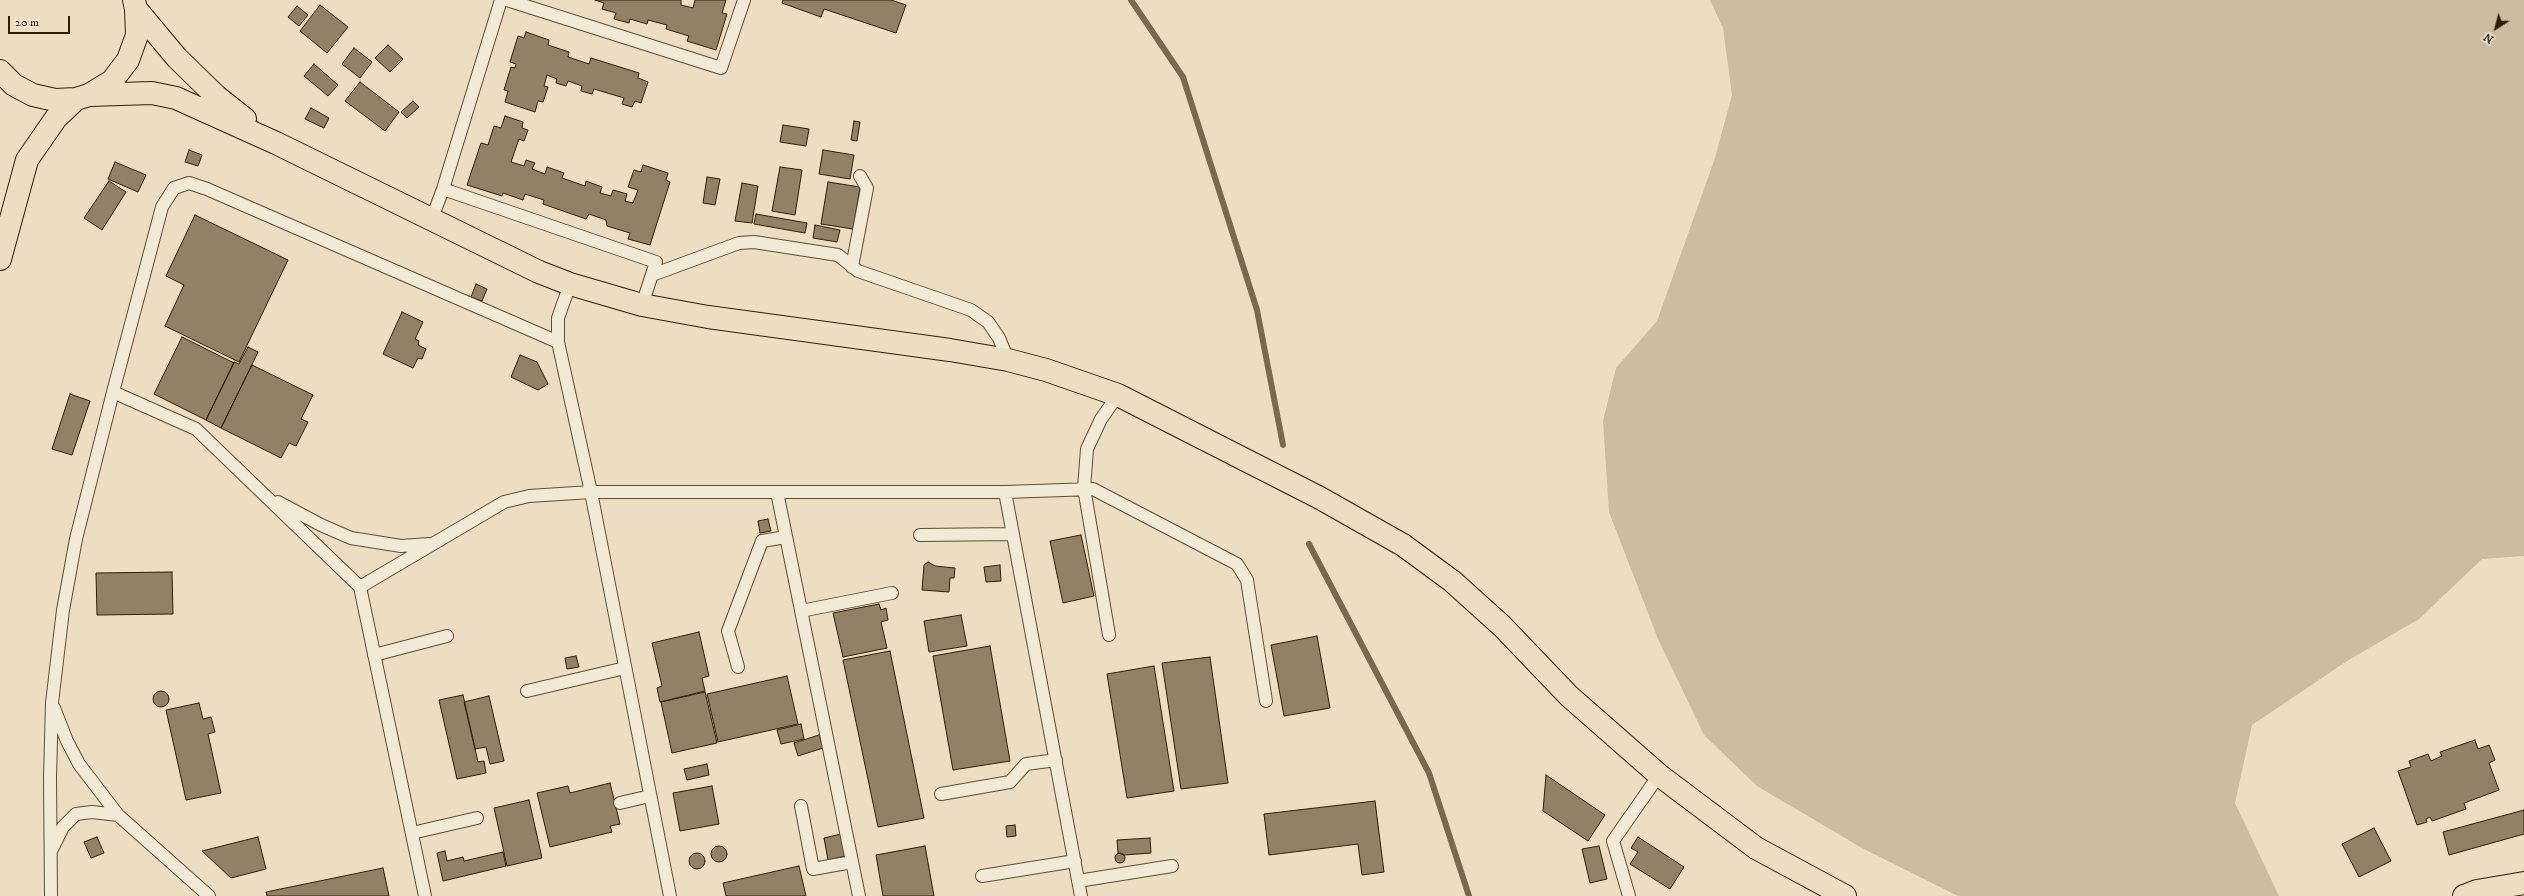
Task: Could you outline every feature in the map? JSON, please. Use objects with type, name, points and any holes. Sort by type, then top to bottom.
[{"type":"main road","points":[[0,259],[27,160],[56,118],[83,97],[112,81],[128,60],[137,36],[135,4]]},
{"type":"main road","points":[[135,4],[182,64],[216,96],[276,143]]},
{"type":"main road","points":[[0,70],[14,85],[33,95],[55,100],[138,93],[176,98],[276,143],[432,221],[539,272],[570,284],[642,304],[708,317],[950,350],[1008,360],[1046,370],[1118,395],[1320,498],[1404,545],[1452,581],[1502,626],[1569,696],[1659,775],[1756,848],[1845,896]]},
{"type":"main road","points":[[2464,896],[2477,891],[2524,884]]},
{"type":"lane","points":[[432,221],[502,0]]},
{"type":"lane","points":[[507,0],[721,68],[744,0]]},
{"type":"lane","points":[[852,267],[867,188],[860,176]]},
{"type":"lane","points":[[51,896],[50,853],[52,703],[62,610],[76,539],[162,206],[174,188],[190,183],[207,189],[558,342]]},
{"type":"lane","points":[[443,189],[656,262],[642,304]]},
{"type":"lane","points":[[652,275],[739,243],[754,242],[838,255],[858,271],[971,310],[988,322],[999,338],[1008,360]]},
{"type":"lane","points":[[570,284],[558,318],[558,342],[591,492],[670,896]]},
{"type":"lane","points":[[113,392],[196,429],[360,587],[425,896]]},
{"type":"lane","points":[[1109,635],[1084,488],[1087,449],[1101,419],[1118,395]]},
{"type":"lane","points":[[360,587],[504,502],[529,496],[591,492],[1005,492],[1084,488],[1098,491],[1237,564],[1247,580],[1266,700]]},
{"type":"lane","points":[[777,492],[859,896]]},
{"type":"lane","points":[[1005,492],[1081,896]]},
{"type":"lane","points":[[265,495],[321,525],[351,538],[400,546],[433,544]]},
{"type":"lane","points":[[920,535],[1013,534]]},
{"type":"lane","points":[[738,667],[728,631],[762,541],[786,538]]},
{"type":"lane","points":[[801,611],[892,593]]},
{"type":"lane","points":[[374,655],[447,636]]},
{"type":"lane","points":[[527,691],[625,668]]},
{"type":"lane","points":[[52,703],[67,741],[79,764],[118,815],[209,896]]},
{"type":"lane","points":[[942,794],[1010,782],[1026,764],[1056,760]]},
{"type":"lane","points":[[1629,896],[1613,841],[1659,775]]},
{"type":"lane","points":[[620,803],[650,796]]},
{"type":"lane","points":[[801,806],[813,869],[852,862]]},
{"type":"lane","points":[[50,853],[63,827],[76,814],[92,812],[118,815]]},
{"type":"lane","points":[[412,833],[477,818]]},
{"type":"lane","points":[[982,876],[1075,861]]},
{"type":"lane","points":[[1078,881],[1172,866]]},
{"type":"shaded area","points":[[1710,0],[2524,0],[2524,556],[2482,559],[2419,619],[2347,661],[2252,725],[2235,803],[2279,896],[1958,896],[1862,848],[1757,786],[1704,735],[1658,639],[1609,512],[1603,421],[1616,368],[1657,321],[1715,158],[1732,95],[1723,28]]},
{"type":"building","points":[[595,0],[681,0],[681,5],[693,8],[695,0],[726,0],[722,13],[727,14],[716,50],[687,41],[689,36],[666,29],[667,25],[648,20],[647,24],[630,19],[629,23],[614,19],[616,13],[602,9],[604,3]]},
{"type":"building","points":[[783,0],[891,0],[906,5],[896,33],[824,9],[821,17],[782,3]]},
{"type":"building","points":[[320,5],[348,27],[327,53],[300,31]]},
{"type":"building","points":[[297,6],[308,15],[299,26],[288,17]]},
{"type":"building","points":[[526,32],[549,40],[548,45],[569,52],[568,57],[589,64],[591,58],[639,73],[638,78],[648,82],[641,103],[635,101],[632,107],[622,104],[624,98],[594,89],[592,94],[581,91],[582,86],[568,81],[566,86],[556,83],[557,79],[547,75],[544,86],[548,87],[543,102],[538,101],[535,112],[505,102],[508,91],[504,90],[511,67],[515,68],[516,64],[510,62],[518,36],[524,38]]},
{"type":"building","points":[[388,45],[403,59],[390,72],[375,58]]},
{"type":"building","points":[[354,48],[372,62],[360,78],[342,64]]},
{"type":"building","points":[[314,64],[338,85],[328,96],[304,76]]},
{"type":"building","points":[[360,82],[399,112],[385,131],[345,101]]},
{"type":"building","points":[[413,101],[419,107],[407,118],[401,112]]},
{"type":"building","points":[[311,108],[329,118],[324,128],[305,119]]},
{"type":"building","points":[[505,116],[523,122],[522,128],[528,130],[524,141],[519,139],[511,162],[524,166],[526,160],[535,163],[532,169],[545,174],[547,167],[564,173],[562,178],[585,186],[586,181],[602,187],[600,193],[611,196],[613,190],[627,194],[625,201],[633,203],[638,190],[628,187],[634,170],[641,172],[643,165],[668,173],[666,180],[670,182],[650,245],[628,239],[630,233],[607,226],[606,220],[589,214],[586,219],[543,204],[544,200],[525,194],[523,200],[503,193],[502,196],[467,185],[481,143],[488,145],[494,126],[501,128]]},
{"type":"building","points":[[854,121],[860,122],[857,141],[851,140]]},
{"type":"building","points":[[783,125],[809,129],[806,146],[780,142]]},
{"type":"building","points":[[189,150],[202,155],[198,166],[185,162]]},
{"type":"building","points":[[823,150],[854,155],[850,179],[819,174]]},
{"type":"building","points":[[115,162],[146,175],[138,192],[108,179]]},
{"type":"building","points":[[780,167],[802,170],[795,215],[772,211]]},
{"type":"building","points":[[707,177],[720,179],[715,205],[703,203]]},
{"type":"building","points":[[109,181],[126,192],[102,230],[84,218]]},
{"type":"building","points":[[828,182],[860,187],[853,229],[821,224]]},
{"type":"building","points":[[742,183],[758,186],[752,223],[735,221]]},
{"type":"building","points":[[756,214],[807,223],[805,233],[754,224]]},
{"type":"building","points":[[195,215],[288,260],[239,362],[165,326],[184,285],[166,276]]},
{"type":"building","points":[[815,225],[840,230],[837,242],[813,238]]},
{"type":"building","points":[[476,284],[487,289],[482,301],[471,297]]},
{"type":"building","points":[[402,312],[423,322],[415,339],[419,341],[418,345],[426,349],[422,359],[418,358],[413,368],[383,354]]},
{"type":"building","points":[[182,337],[234,363],[206,420],[154,394]]},
{"type":"building","points":[[248,347],[258,352],[221,428],[206,420],[234,362],[239,364]]},
{"type":"building","points":[[520,355],[537,362],[548,384],[538,390],[511,377]]},
{"type":"building","points":[[252,365],[313,395],[301,419],[308,422],[296,446],[289,443],[281,458],[221,428]]},
{"type":"building","points":[[70,394],[90,401],[72,455],[52,449]]},
{"type":"building","points":[[768,519],[771,531],[760,533],[758,521]]},
{"type":"building","points":[[1081,535],[1094,596],[1063,603],[1050,541]]},
{"type":"building","points":[[928,562],[935,566],[955,568],[954,578],[950,578],[949,592],[922,590],[924,565]]},
{"type":"building","points":[[1000,565],[1001,581],[986,582],[984,567]]},
{"type":"building","points":[[172,572],[173,614],[97,615],[96,573]]},
{"type":"building","points":[[879,604],[881,610],[886,608],[888,620],[881,622],[887,648],[843,657],[833,613]]},
{"type":"building","points":[[961,615],[967,646],[929,652],[924,621]]},
{"type":"building","points":[[699,632],[709,676],[702,678],[705,691],[660,702],[657,688],[662,686],[652,643]]},
{"type":"building","points":[[1317,636],[1330,708],[1284,716],[1271,645]]},
{"type":"building","points":[[990,646],[1010,761],[953,770],[933,656]]},
{"type":"building","points":[[890,651],[924,818],[878,827],[843,660]]},
{"type":"building","points":[[576,656],[579,667],[567,669],[565,658]]},
{"type":"building","points":[[1210,657],[1228,783],[1181,789],[1162,663]]},
{"type":"building","points":[[1154,666],[1174,791],[1127,798],[1107,674]]},
{"type":"building","points":[[787,676],[798,724],[718,742],[707,694]]},
{"type":"building","points":[[158,691],[164,691],[169,696],[167,705],[164,707],[158,707],[153,702],[153,696]]},
{"type":"building","points":[[705,692],[717,743],[672,753],[661,702]]},
{"type":"building","points":[[463,695],[478,762],[484,761],[486,773],[457,779],[439,700]]},
{"type":"building","points":[[489,696],[504,761],[490,764],[486,747],[475,749],[464,702]]},
{"type":"building","points":[[199,703],[203,719],[211,717],[215,732],[208,734],[221,793],[186,800],[166,710]]},
{"type":"building","points":[[801,724],[804,739],[781,744],[777,730]]},
{"type":"building","points":[[819,735],[823,748],[798,756],[794,743]]},
{"type":"building","points":[[2475,740],[2478,749],[2489,745],[2495,760],[2489,763],[2499,790],[2464,803],[2466,809],[2432,821],[2430,817],[2426,819],[2427,822],[2417,825],[2398,771],[2411,767],[2409,761],[2428,754],[2431,761],[2442,756],[2440,752]]},
{"type":"building","points":[[707,764],[709,775],[687,780],[684,769]]},
{"type":"building","points":[[1546,775],[1605,815],[1588,841],[1543,811]]},
{"type":"building","points":[[610,783],[620,824],[610,826],[612,832],[550,847],[537,793],[568,786],[570,793]]},
{"type":"building","points":[[712,786],[719,824],[680,831],[673,793]]},
{"type":"building","points":[[529,800],[542,858],[507,866],[494,808]]},
{"type":"building","points":[[1375,801],[1384,872],[1362,875],[1358,844],[1269,855],[1264,814]]},
{"type":"building","points":[[2524,810],[2524,834],[2449,855],[2443,832]]},
{"type":"building","points":[[1015,825],[1016,836],[1007,837],[1006,826]]},
{"type":"building","points":[[2374,828],[2391,861],[2359,877],[2342,844]]},
{"type":"building","points":[[841,834],[845,856],[828,860],[824,838]]},
{"type":"building","points":[[97,837],[104,853],[91,858],[84,842]]},
{"type":"building","points":[[258,837],[266,869],[231,878],[202,851]]},
{"type":"building","points":[[1638,837],[1684,867],[1670,889],[1630,864],[1638,852],[1631,848]]},
{"type":"building","points":[[1150,838],[1151,853],[1124,855],[1118,853],[1117,840]]},
{"type":"building","points":[[719,846],[725,848],[727,854],[725,860],[719,862],[713,860],[711,854],[713,848]]},
{"type":"building","points":[[925,846],[934,896],[883,896],[876,855]]},
{"type":"building","points":[[1599,846],[1607,879],[1590,883],[1582,849]]},
{"type":"building","points":[[445,851],[447,861],[463,857],[464,861],[503,852],[506,866],[443,881],[437,853]]},
{"type":"building","points":[[697,853],[704,858],[705,861],[700,868],[697,869],[690,864],[689,861],[694,854]]},
{"type":"building","points":[[1118,853],[1122,853],[1124,854],[1124,862],[1118,863],[1115,860],[1115,856]]},
{"type":"building","points":[[799,866],[806,896],[726,896],[723,883]]},
{"type":"building","points":[[383,868],[389,896],[267,896],[266,892]]},
{"type":"waterway","points":[[1131,0],[1183,77],[1257,310],[1283,445]]},
{"type":"waterway","points":[[1309,544],[1429,773],[1469,896]]}]
